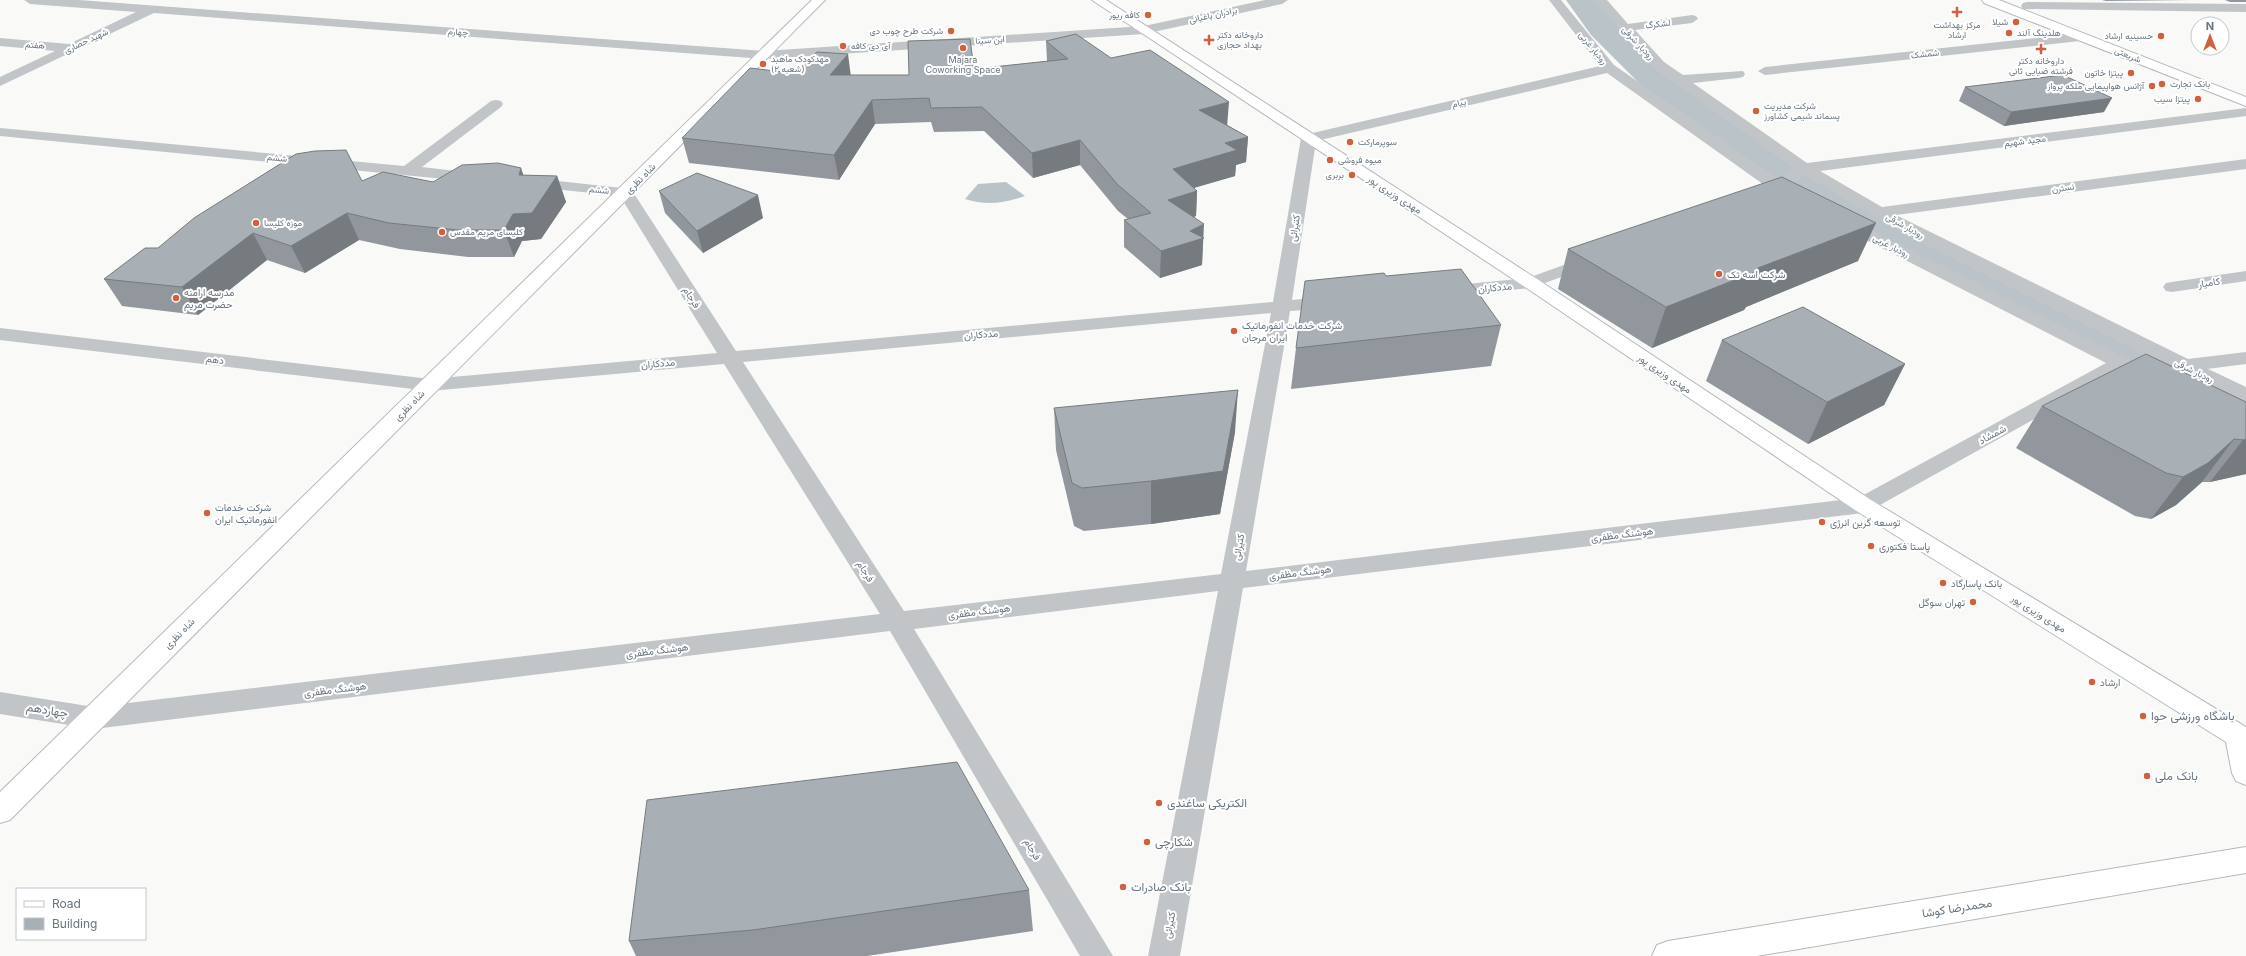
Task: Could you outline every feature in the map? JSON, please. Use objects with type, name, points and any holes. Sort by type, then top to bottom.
[{"type":"main road","name":"شاه نظری","points":[[0,811],[819,0]]},
{"type":"main road","name":"مهدی وزیری پور","points":[[1098,0],[1531,283],[1863,504],[2242,738]]},
{"type":"main road","name":"شریعتی","points":[[1988,0],[2084,37],[2245,95]]},
{"type":"main road","name":"شریعتی","points":[[2013,0],[2245,95]]},
{"type":"main road","points":[[2242,738],[2246,773]]},
{"type":"main road","name":"محمدرضا کوشا","points":[[1668,956],[2246,860]]},
{"type":"street","name":"چهارم","points":[[30,0],[764,54]]},
{"type":"street","name":"شهید حصاری","points":[[0,82],[171,0]]},
{"type":"street","name":"برادران باغیانی","points":[[1144,30],[1282,0]]},
{"type":"street","name":"رودبار غربی","points":[[1555,0],[1609,68],[1779,188],[1807,203]]},
{"type":"street","name":"رودبار شرقی","points":[[1600,0],[1659,65],[1678,80],[1804,168],[1899,224],[2182,366],[2246,396]]},
{"type":"street","points":[[2027,6],[2246,8]]},
{"type":"street","name":"لشکرگ","points":[[1624,28],[1692,20]]},
{"type":"street","name":"ابن سینا","points":[[764,54],[1144,30]]},
{"type":"street","name":"شمشک","points":[[1765,71],[2084,37]]},
{"type":"street","name":"هفتم","points":[[0,42],[70,48]]},
{"type":"street","name":"پیام","points":[[1309,138],[1609,68]]},
{"type":"street","points":[[1678,80],[1738,74]]},
{"type":"street","points":[[408,170],[496,104]]},
{"type":"street","name":"مجید شهیم","points":[[1804,168],[2246,112]]},
{"type":"street","name":"ششم","points":[[0,132],[493,179]]},
{"type":"street","name":"کتیرائی","points":[[1164,956],[1282,306],[1309,138]]},
{"type":"street","name":"نسترن","points":[[1881,212],[2246,164]]},
{"type":"street","points":[[1750,199],[1779,188],[1804,168]]},
{"type":"street","name":"ششم","points":[[516,181],[625,192]]},
{"type":"street","name":"فرجام","points":[[625,192],[898,621],[1097,956]]},
{"type":"street","name":"رودبار غربی","points":[[1828,213],[2146,376]]},
{"type":"street","name":"مددکاران","points":[[1430,293],[1531,283],[1604,255]]},
{"type":"street","name":"کامیار","points":[[2172,287],[2246,276]]},
{"type":"street","name":"مددکاران","points":[[430,385],[730,356],[1352,300]]},
{"type":"street","name":"دهم","points":[[0,334],[430,385]]},
{"type":"street","points":[[2182,366],[2246,358]]},
{"type":"street","name":"شمشاد","points":[[1863,504],[2121,363]]},
{"type":"street","name":"هوشنگ مظفری","points":[[94,718],[1863,504]]},
{"type":"street","name":"چهاردهم","points":[[0,703],[94,718]]},
{"type":"shaded area","points":[[1006,182],[1025,196],[995,203],[965,199],[978,184]]},
{"type":"building","points":[[1076,34],[1111,58],[1150,50],[1229,102],[1199,110],[1248,137],[1225,143],[1237,150],[1173,169],[1197,191],[1168,200],[1204,224],[1190,231],[1204,238],[1161,251],[1124,220],[1151,213],[1118,185],[1080,140],[1032,153],[982,107],[931,108],[929,98],[872,100],[834,155],[682,138],[750,68],[792,73],[817,52],[848,54],[830,75],[909,75],[908,41],[970,39],[974,69],[1068,59],[1046,41]]},
{"type":"building","points":[[2063,75],[2112,98],[2011,112],[1965,87]]},
{"type":"building","points":[[346,150],[362,181],[383,172],[433,182],[462,165],[498,163],[521,168],[519,175],[557,176],[532,213],[513,214],[504,230],[458,230],[389,223],[347,213],[291,246],[253,233],[182,287],[104,279],[145,248],[158,248],[194,218],[296,154],[315,151]]},
{"type":"building","points":[[697,173],[758,195],[697,231],[659,191]]},
{"type":"building","points":[[1782,177],[1876,223],[1758,268],[1760,270],[1666,307],[1568,249]]},
{"type":"building","points":[[1461,269],[1501,325],[1296,348],[1305,281],[1384,273],[1386,276]]},
{"type":"building","points":[[1803,307],[1905,364],[1827,402],[1722,340]]},
{"type":"building","points":[[2146,354],[2246,402],[2246,439],[2234,439],[2208,463],[2183,477],[2166,473],[2042,406]]},
{"type":"building","points":[[1238,390],[1223,471],[1151,481],[1082,488],[1072,483],[1054,408]]},
{"type":"building","points":[[957,762],[1029,890],[753,930],[629,941],[647,800]]},
{"type":"waterway","points":[[1581,0],[1602,28],[1655,80],[1762,161],[1938,257],[2246,407]]},
{"type":"place","name":"مرکز بهداشت ارشاد","points":[[1957,12]]},
{"type":"place","name":"کافه ریور","points":[[1148,15]]},
{"type":"place","name":"شیلا","points":[[2016,22]]},
{"type":"place","name":"شرکت طرح چوب دی","points":[[951,31]]},
{"type":"place","name":"هلدینگ آلند","points":[[2009,33]]},
{"type":"place","name":"حسینیه ارشاد","points":[[2161,36]]},
{"type":"place","name":"داروخانه دکتر بهداد حجازی","points":[[1209,40]]},
{"type":"place","name":"آی دی کافه","points":[[843,46]]},
{"type":"place","name":"Majara Coworking Space","points":[[963,48]]},
{"type":"place","name":"داروخانه دکتر فرشته ضیایی ثانی","points":[[2041,49]]},
{"type":"place","name":"مهدکودک ماهبد (شعبه ۲)","points":[[763,64]]},
{"type":"place","name":"پیتزا خاتون","points":[[2131,73]]},
{"type":"place","name":"بانک تجارت","points":[[2162,84]]},
{"type":"place","name":"آژانس هواپیمایی ملکه پرواز","points":[[2152,86]]},
{"type":"place","name":"پیتزا سیب","points":[[2198,99]]},
{"type":"place","name":"شرکت مدیریت پسماند شیمی کشاورز","points":[[1756,111]]},
{"type":"place","name":"سوپرمارکت","points":[[1350,142]]},
{"type":"place","name":"میوه فروشى","points":[[1330,160]]},
{"type":"place","name":"بربرى","points":[[1352,175]]},
{"type":"place","name":"موزه کلیسا","points":[[256,223]]},
{"type":"place","name":"کلیسای مریم مقدس","points":[[442,232]]},
{"type":"place","name":"شرکت اسه تک","points":[[1719,274]]},
{"type":"place","name":"مدرسه ارامنه حضرت مریم","points":[[176,298]]},
{"type":"place","name":"شرکت خدمات انفورماتیک ایران مرجان","points":[[1234,331]]},
{"type":"place","name":"شرکت خدمات انفورماتیک ایران","points":[[207,513]]},
{"type":"place","name":"توسعه گرین انرژی","points":[[1822,522]]},
{"type":"place","name":"پاستا فکتورى","points":[[1871,546]]},
{"type":"place","name":"بانک پاسارگاد","points":[[1943,583]]},
{"type":"place","name":"تهران سوگل","points":[[1973,602]]},
{"type":"place","name":"ارشاد","points":[[2092,682]]},
{"type":"place","name":"باشگاه ورزشی حوا","points":[[2143,716]]},
{"type":"place","name":"بانک ملی","points":[[2147,776]]},
{"type":"place","name":"الکتریکی ساغندی","points":[[1159,803]]},
{"type":"place","name":"شکارچی","points":[[1147,842]]},
{"type":"place","name":"بانک صادرات","points":[[1123,887]]}]
